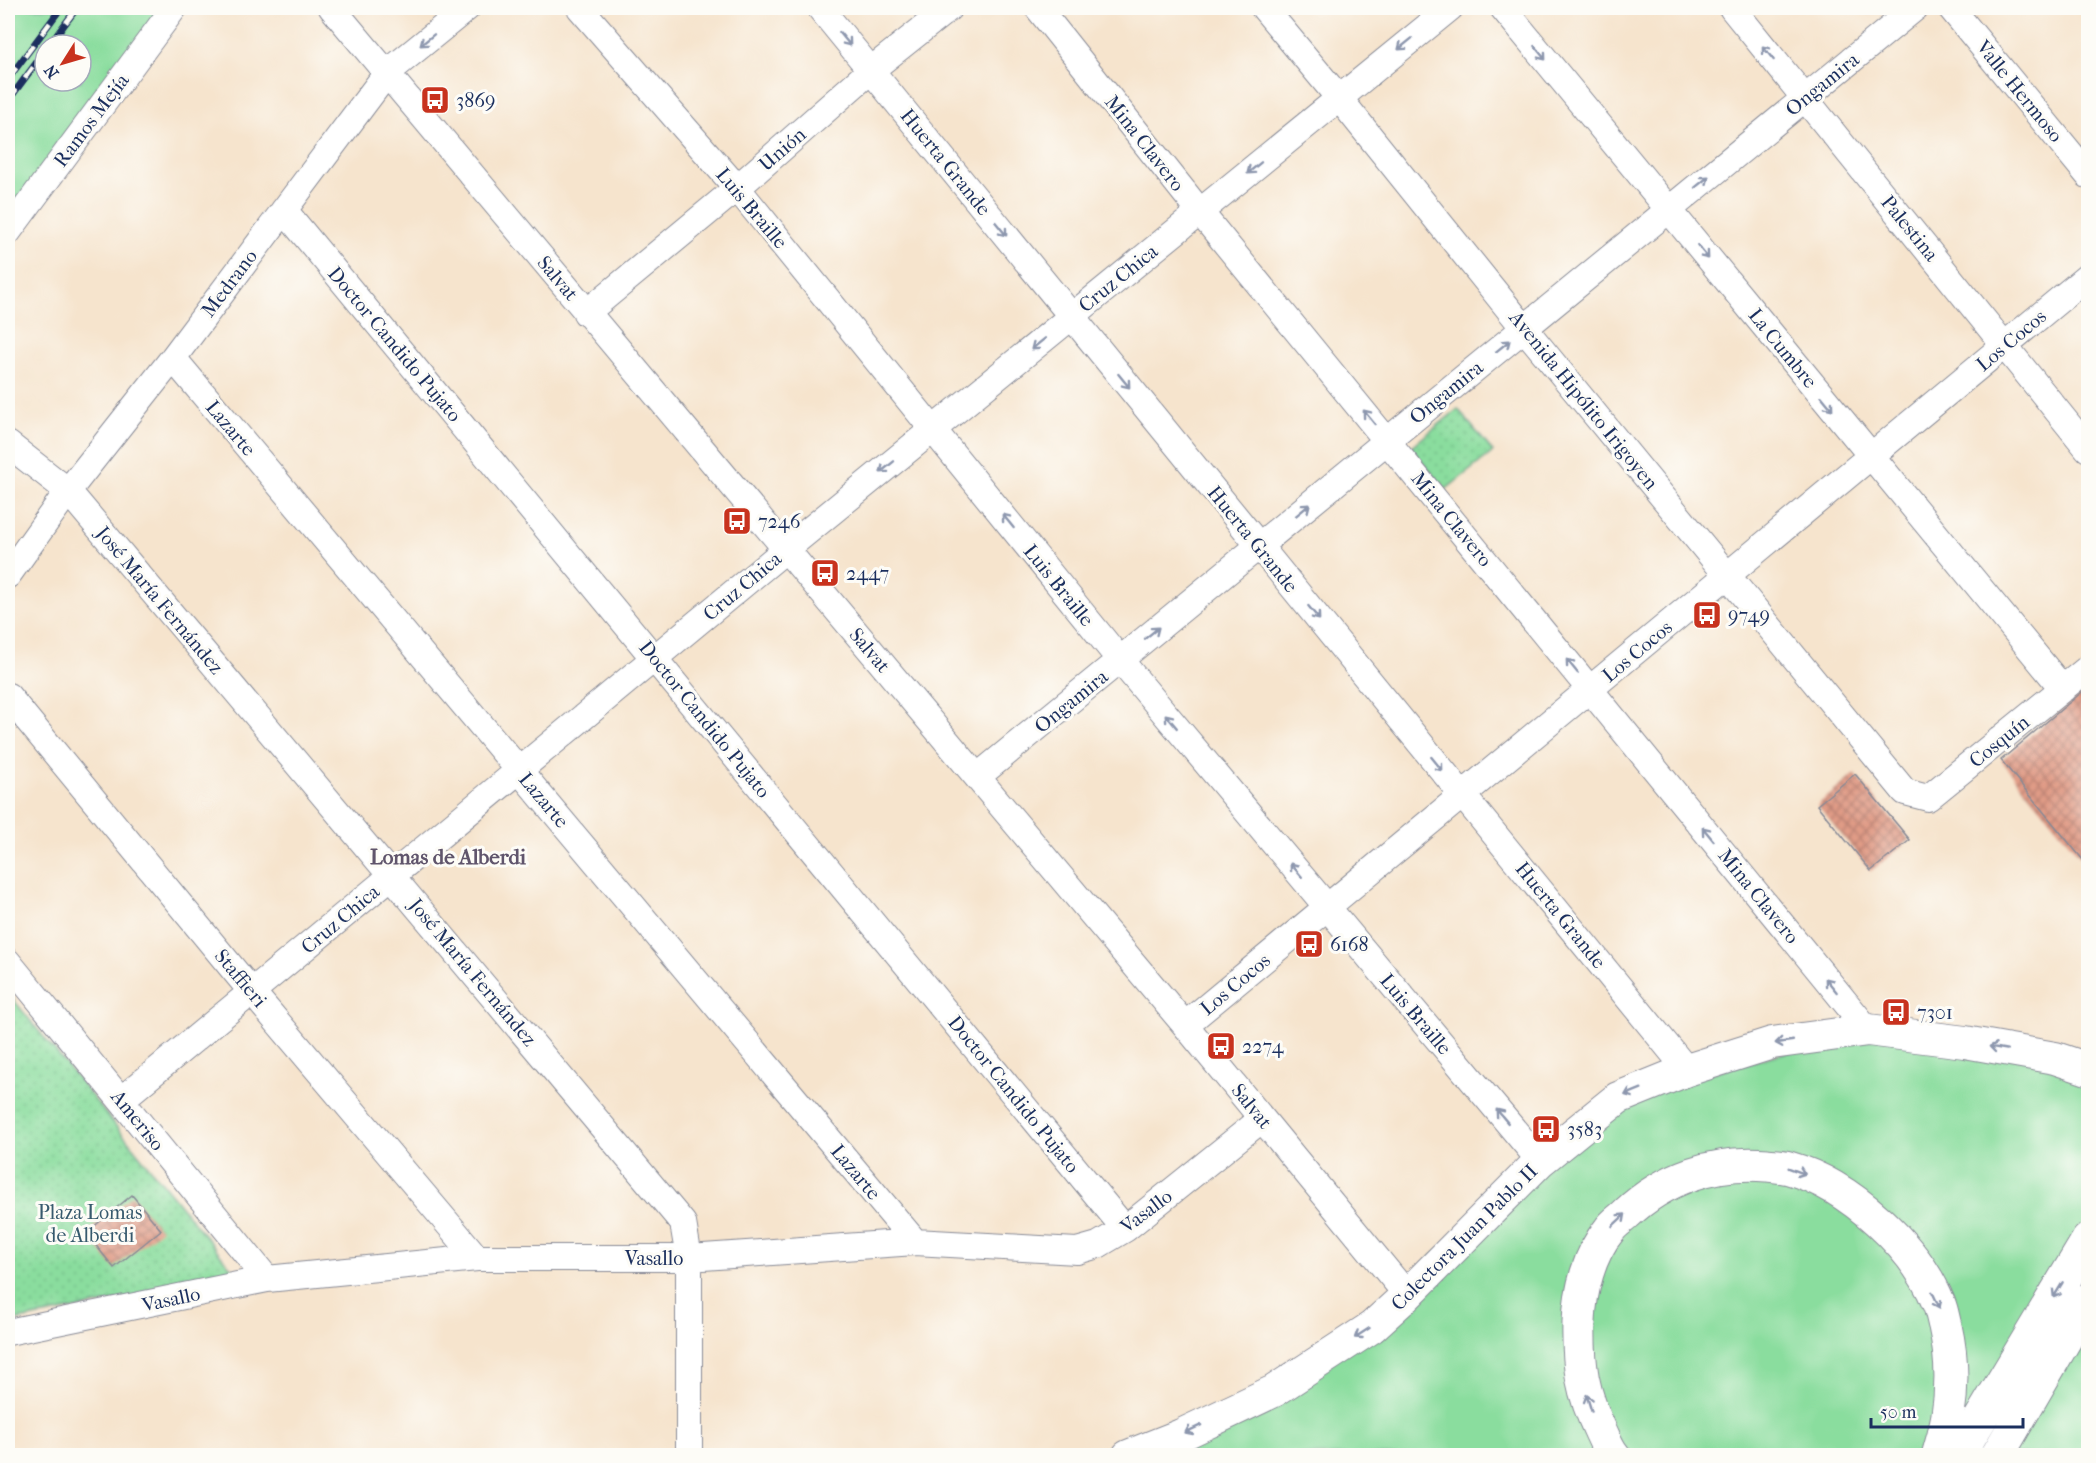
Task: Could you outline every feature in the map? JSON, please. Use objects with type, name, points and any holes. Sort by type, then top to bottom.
[{"type":"highway","points":[[1614,1455],[1589,1407],[1578,1356],[1579,1309],[1587,1269],[1609,1229],[1642,1199],[1672,1181],[1707,1168],[1744,1163],[1788,1167],[1825,1182],[1860,1204],[1892,1233],[1922,1272],[1940,1305],[1949,1346],[1952,1390],[1938,1455]]},
{"type":"highway","points":[[1958,1455],[2088,1240]]},
{"type":"highway","points":[[1997,1455],[2088,1300]]},
{"type":"highway","points":[[2027,1406],[2088,1341]]},
{"type":"main road","name":"Colectora Juan Pablo II","points":[[1128,1455],[1181,1435],[1274,1391],[1371,1327],[1407,1295],[1540,1161],[1618,1098],[1687,1070],[1772,1043],[1868,1030],[1965,1042],[2055,1058],[2088,1069]]},
{"type":"main road","points":[[2055,1058],[2088,1055]]},
{"type":"street","name":"Ramos Mejía","points":[[8,232],[174,8]]},
{"type":"street","name":"Salvat","points":[[332,8],[1185,1025],[1407,1295]]},
{"type":"street","name":"Medrano","points":[[8,575],[68,491],[173,357],[387,73],[467,8]]},
{"type":"street","name":"Luis Braille","points":[[580,8],[737,188],[1120,660],[1540,1161]]},
{"type":"street","name":"Huerta Grande","points":[[820,8],[1687,1070]]},
{"type":"street","name":"Unión","points":[[586,312],[737,188],[871,70],[949,8]]},
{"type":"street","name":"Mina Clavero","points":[[1038,8],[1200,212],[1868,1030]]},
{"type":"street","name":"Avenida Hipólito Irigoyen","points":[[1264,8],[1340,98],[1524,328],[1905,792]]},
{"type":"street","name":"Cruz Chica","points":[[121,1100],[785,550],[1450,8]]},
{"type":"street","name":"La Cumbre","points":[[1503,8],[2063,689]]},
{"type":"street","name":"Palestina","points":[[1732,8],[2088,448]]},
{"type":"street","name":"Ongamira","points":[[977,777],[1915,8]]},
{"type":"street","name":"Valle Hermoso","points":[[1951,8],[2088,175]]},
{"type":"street","name":"Doctor Candido Pujato","points":[[284,210],[1125,1229]]},
{"type":"street","name":"Los Cocos","points":[[1185,1025],[2088,276]]},
{"type":"street","name":"Lazarte","points":[[173,357],[915,1242]]},
{"type":"street","name":"José María Fernández","points":[[8,444],[68,491],[684,1222],[689,1258],[689,1455]]},
{"type":"street","name":"Cosquín","points":[[1905,792],[1928,798],[2088,668]]},
{"type":"street","name":"Staffieri","points":[[8,696],[252,992],[477,1258]]},
{"type":"street","name":"Ameriso","points":[[8,962],[267,1279]]},
{"type":"street","name":"Vasallo","points":[[8,1332],[267,1279],[477,1258],[689,1258],[915,1242],[1077,1251],[1098,1245],[1125,1229],[1262,1119]]},
{"type":"green space","points":[[8,8],[174,8],[8,232]]},
{"type":"green space","points":[[1458,409],[1493,452],[1445,490],[1411,447]]},
{"type":"green space","name":"Plaza Lomas de Alberdi","points":[[8,993],[233,1270],[225,1280],[8,1322]]},
{"type":"green space","points":[[1868,1030],[2088,1069],[2088,1455],[1128,1456],[1274,1391],[1618,1098]]},
{"type":"building","points":[[2088,687],[2088,866],[2001,760]]},
{"type":"building","points":[[1855,774],[1910,840],[1871,871],[1817,805]]},
{"type":"building","points":[[132,1195],[161,1230],[114,1268],[86,1233]]},
{"type":"railway","points":[[8,79],[61,8]]},
{"type":"railway","points":[[58,33],[77,8]]},
{"type":"railway","points":[[8,101],[33,67]]},
{"type":"place","name":"3869","points":[[435,100]]},
{"type":"place","name":"7246","points":[[737,521]]},
{"type":"place","name":"2447","points":[[825,573]]},
{"type":"place","name":"9749","points":[[1707,615]]},
{"type":"place","name":"6168","points":[[1309,944]]},
{"type":"place","name":"7301","points":[[1896,1012]]},
{"type":"place","name":"2274","points":[[1221,1046]]},
{"type":"place","name":"3583","points":[[1546,1129]]},
{"type":"district","name":"Lomas de Alberdi","points":[[448,857]]}]
